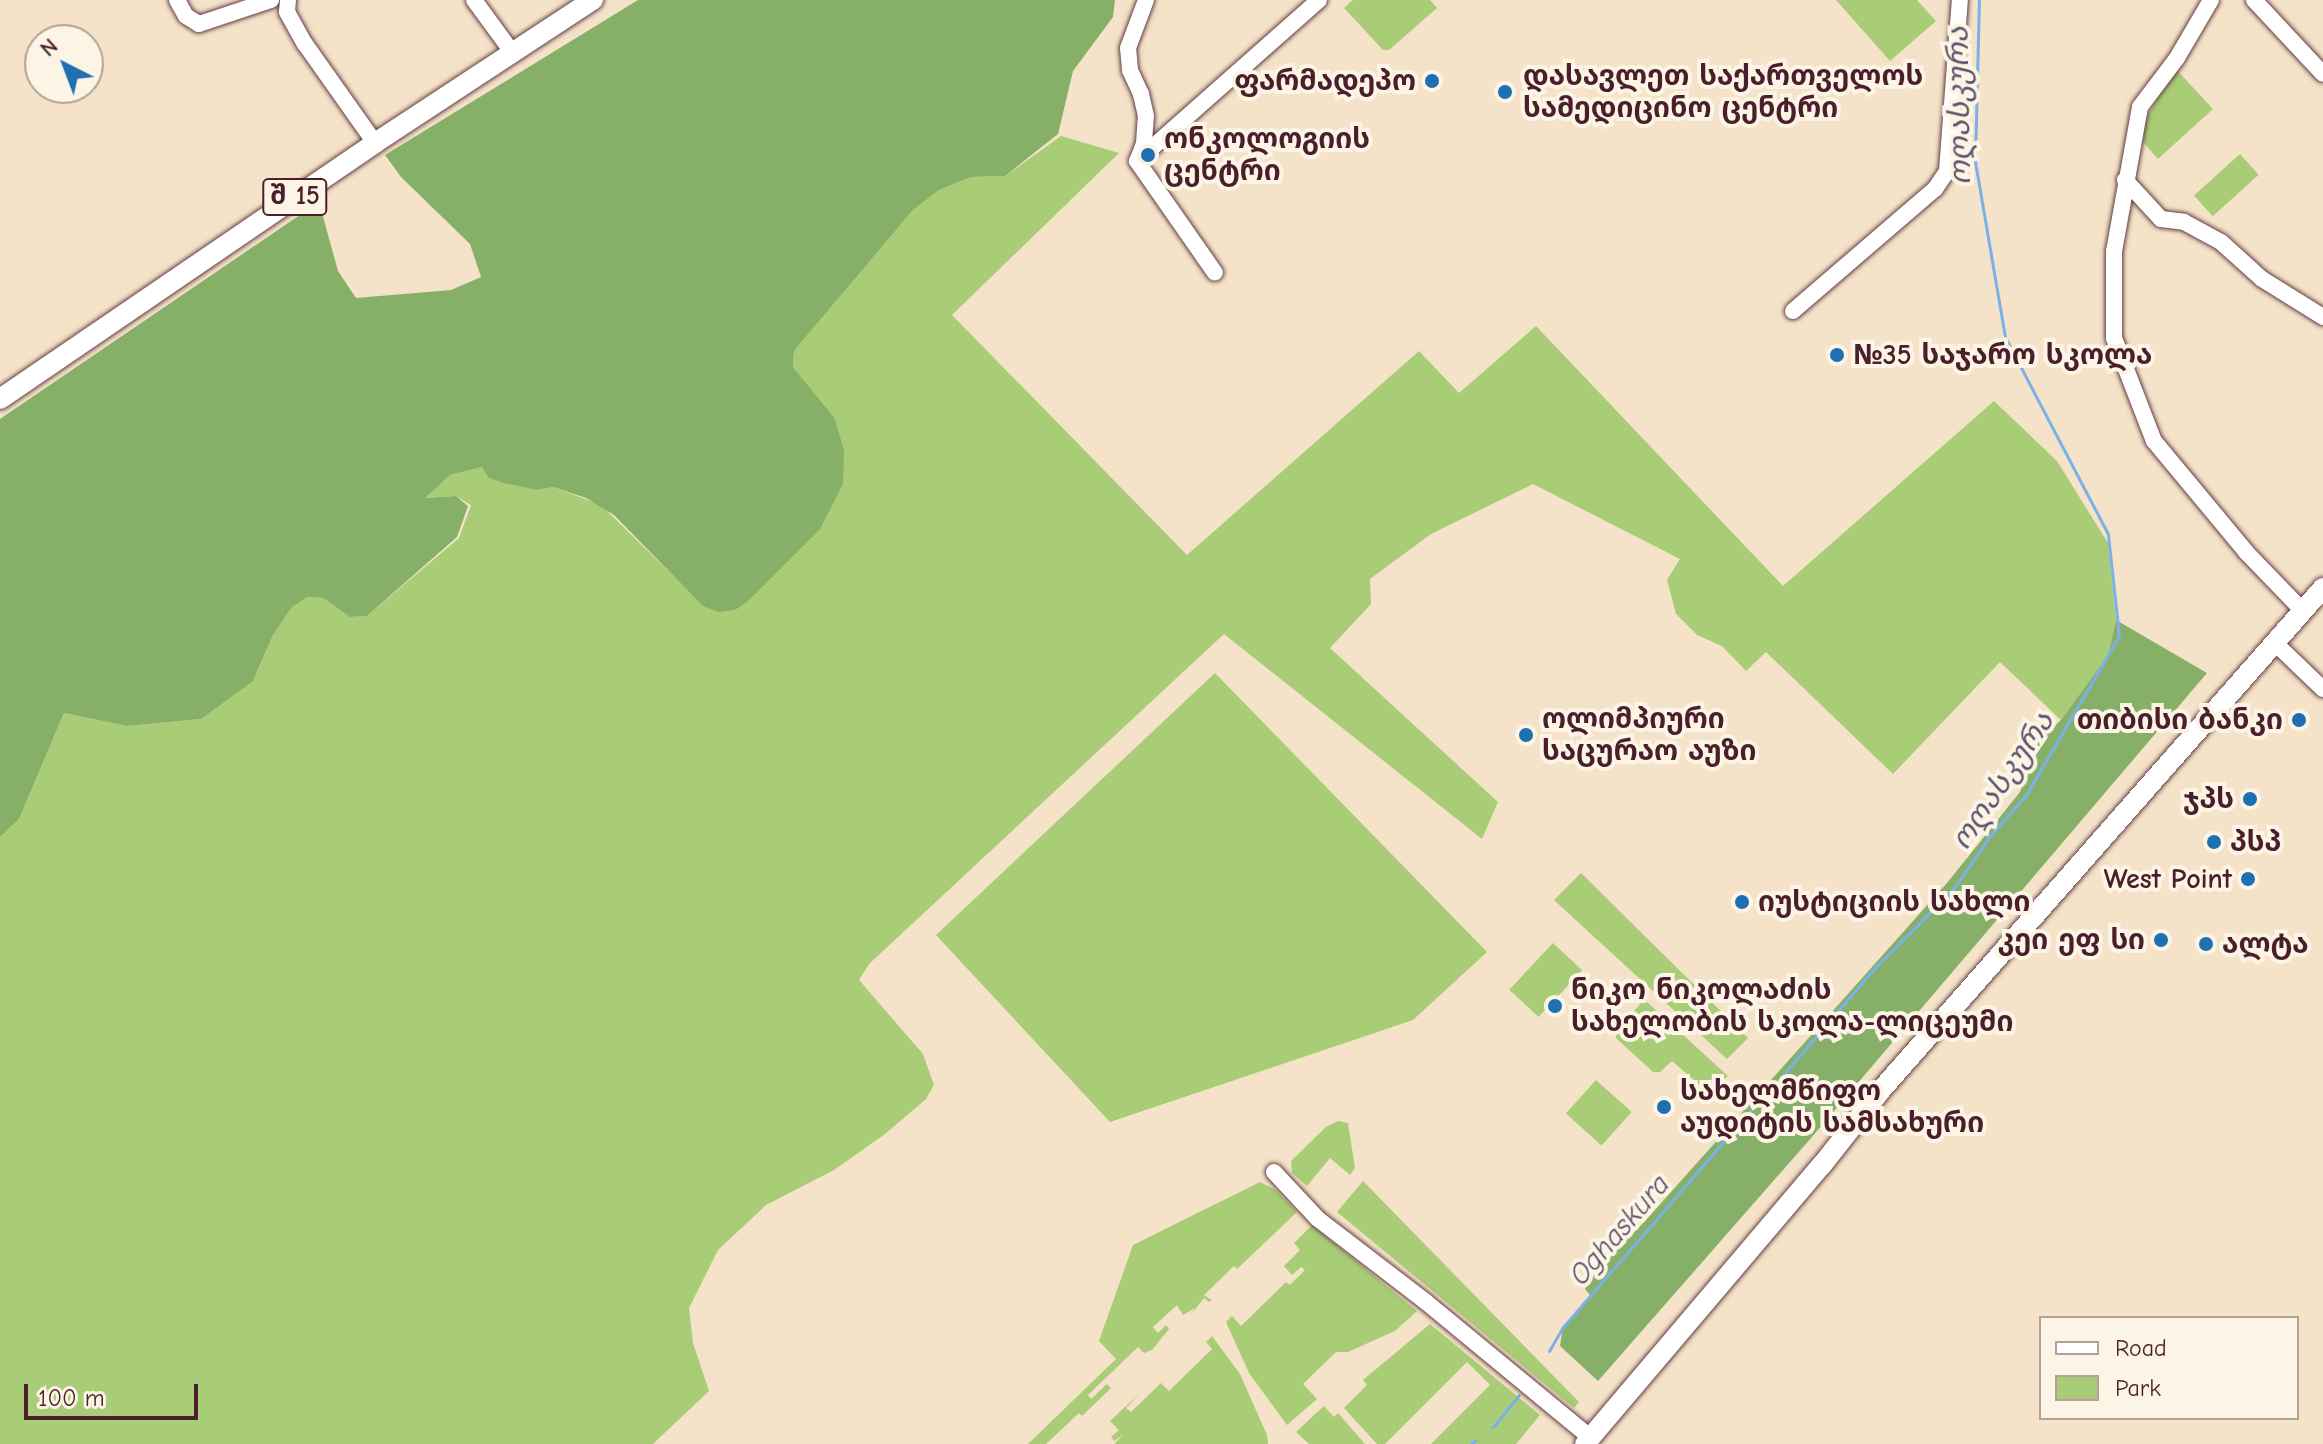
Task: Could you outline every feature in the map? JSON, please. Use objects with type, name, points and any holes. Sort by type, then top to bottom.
[{"type":"main road","name":"შ 15","points":[[0,399],[375,143],[593,0]]},
{"type":"main road","points":[[1588,1441],[1881,1090],[2323,588]]},
{"type":"street","points":[[177,0],[186,16],[199,24],[271,0]]},
{"type":"street","points":[[288,0],[287,12],[305,44],[375,143]]},
{"type":"street","points":[[474,0],[512,52]]},
{"type":"street","points":[[1137,161],[1144,143],[1146,116],[1141,94],[1130,70],[1128,48],[1146,0]]},
{"type":"street","points":[[1137,161],[1319,0]]},
{"type":"street","points":[[1793,311],[1935,189],[1947,171],[1960,0]]},
{"type":"street","points":[[2211,0],[2177,58],[2140,107],[2113,263],[2114,338],[2154,441],[2246,552],[2304,612]]},
{"type":"street","points":[[2254,0],[2323,74]]},
{"type":"street","points":[[1137,161],[1215,273]]},
{"type":"street","points":[[2125,180],[2161,219],[2184,222],[2221,242],[2262,279],[2323,317]]},
{"type":"street","points":[[2276,644],[2323,689]]},
{"type":"street","points":[[1274,1172],[1318,1219],[1426,1302],[1522,1381],[1588,1441]]},
{"type":"green space","points":[[638,0],[1115,0],[1113,17],[1073,71],[1058,134],[1005,176],[971,177],[939,190],[913,210],[794,351],[793,367],[834,417],[844,450],[843,484],[820,529],[748,601],[735,610],[718,612],[703,606],[614,515],[586,498],[553,487],[537,490],[504,483],[489,478],[482,467],[450,475],[425,498],[456,496],[468,506],[457,537],[367,616],[350,617],[323,598],[307,597],[292,607],[273,635],[253,681],[201,719],[127,726],[64,713],[19,819],[0,837],[0,419],[319,202],[338,271],[356,298],[451,290],[481,277],[470,244],[401,177],[385,155]]},
{"type":"green space","points":[[1353,0],[1430,0],[1437,8],[1389,50],[1383,50],[1344,8]]},
{"type":"green space","points":[[1836,0],[1917,0],[1936,21],[1890,61]]},
{"type":"green space","points":[[2175,68],[2213,109],[2158,159],[2143,142],[2145,120]]},
{"type":"green space","points":[[1061,136],[1119,153],[952,315],[1187,555],[1419,351],[1459,393],[1536,326],[1783,586],[1994,401],[2057,461],[2108,543],[2116,620],[2108,655],[2061,720],[2000,662],[1893,774],[1766,652],[1746,671],[1722,646],[1697,635],[1676,614],[1667,580],[1680,559],[1533,484],[1431,534],[1370,579],[1371,604],[1330,648],[1498,802],[1482,839],[1224,634],[869,964],[859,980],[923,1054],[934,1085],[926,1099],[885,1134],[834,1170],[766,1205],[718,1250],[689,1308],[693,1343],[709,1391],[653,1444],[0,1444],[0,837],[19,819],[64,713],[127,726],[201,719],[255,677],[273,635],[294,604],[307,597],[323,598],[350,617],[367,616],[459,538],[471,505],[456,496],[424,498],[450,475],[482,467],[537,490],[553,487],[601,505],[704,606],[834,417],[793,367],[794,351],[913,210],[939,190],[971,177],[1005,176]]},
{"type":"green space","points":[[2240,154],[2259,175],[2213,216],[2194,195]]},
{"type":"green space","points":[[2116,620],[2207,673],[1811,1138],[1598,1381],[1560,1346],[1563,1327],[1590,1295],[1585,1289],[1595,1273],[1947,883],[2020,792],[2039,740],[2061,720],[2108,655]]},
{"type":"green space","points":[[1215,673],[1487,952],[1413,1020],[1110,1122],[936,935]]},
{"type":"green space","points":[[1581,873],[1748,1038],[1727,1059],[1554,900]]},
{"type":"green space","points":[[1553,943],[1582,970],[1539,1017],[1509,990]]},
{"type":"green space","points":[[1647,1002],[1728,1076],[1708,1092],[1672,1061],[1660,1072],[1653,1072],[1616,1038],[1616,1032],[1641,1003]]},
{"type":"green space","points":[[1596,1080],[1632,1112],[1602,1146],[1566,1113]]},
{"type":"green space","points":[[1338,1121],[1348,1123],[1355,1168],[1350,1175],[1330,1158],[1307,1186],[1292,1173],[1291,1161],[1326,1127]]},
{"type":"green space","points":[[1363,1181],[1579,1402],[1574,1408],[1337,1212]]},
{"type":"green space","points":[[1260,1182],[1276,1190],[1297,1212],[1237,1269],[1234,1266],[1204,1295],[1212,1300],[1209,1302],[1204,1298],[1189,1317],[1195,1308],[1183,1315],[1177,1305],[1153,1327],[1158,1333],[1166,1325],[1169,1329],[1152,1350],[1144,1353],[1138,1347],[1088,1395],[1091,1399],[1107,1384],[1111,1388],[1082,1416],[1079,1413],[1046,1444],[1028,1444],[1116,1359],[1099,1341],[1133,1245]]},
{"type":"green space","points":[[1312,1225],[1417,1311],[1395,1331],[1348,1352],[1336,1352],[1303,1384],[1317,1399],[1287,1425],[1249,1373],[1226,1322],[1232,1316],[1241,1326],[1286,1282],[1290,1285],[1305,1270],[1301,1267],[1292,1275],[1284,1266],[1300,1250],[1294,1243]]},
{"type":"green space","points":[[1430,1324],[1540,1415],[1516,1444],[1431,1444],[1490,1385],[1467,1362],[1385,1444],[1377,1444],[1344,1408],[1367,1385],[1363,1380]]},
{"type":"green space","points":[[1212,1336],[1240,1374],[1267,1435],[1268,1444],[1114,1444],[1123,1435],[1114,1441],[1111,1437],[1119,1430],[1110,1421],[1141,1392],[1126,1408],[1131,1412],[1161,1383],[1169,1391],[1212,1349],[1206,1342]]},
{"type":"green space","points":[[1324,1406],[1334,1417],[1338,1413],[1365,1444],[1309,1444],[1296,1432]]},
{"type":"waterway","name":"ოღასკურა","points":[[1783,1075],[1873,970],[1954,888],[1990,836],[2026,795],[2119,636],[2108,534],[2005,337],[1975,161],[1979,0]]},
{"type":"waterway","name":"Oghaskura","points":[[1549,1351],[1563,1327],[1757,1103]]},
{"type":"waterway","name":"Oghaskura","points":[[1493,1427],[1519,1395]]},
{"type":"waterway","name":"Oghaskura","points":[[1471,1444],[1476,1440]]},
{"type":"place","name":"ფარმადეპო","points":[[1432,81]]},
{"type":"place","name":"დასავლეთ საქართველოს სამედიცინო ცენტრი","points":[[1505,92]]},
{"type":"place","name":"ონკოლოგიის ცენტრი","points":[[1148,155]]},
{"type":"place","name":"№35 საჯარო სკოლა","points":[[1837,355]]},
{"type":"place","name":"თიბისი ბანკი","points":[[2299,720]]},
{"type":"place","name":"ოლიმპიური საცურაო აუზი","points":[[1526,735]]},
{"type":"place","name":"ჯპს","points":[[2250,799]]},
{"type":"place","name":"პსპ","points":[[2214,842]]},
{"type":"place","name":"West Point","points":[[2248,879]]},
{"type":"place","name":"იუსტიციის სახლი","points":[[1742,902]]},
{"type":"place","name":"კეი ეფ სი","points":[[2161,940]]},
{"type":"place","name":"ალტა","points":[[2206,944]]},
{"type":"place","name":"ნიკო ნიკოლაძის სახელობის სკოლა-ლიცეუმი","points":[[1555,1006]]},
{"type":"place","name":"სახელმწიფო აუდიტის სამსახური","points":[[1664,1107]]}]
